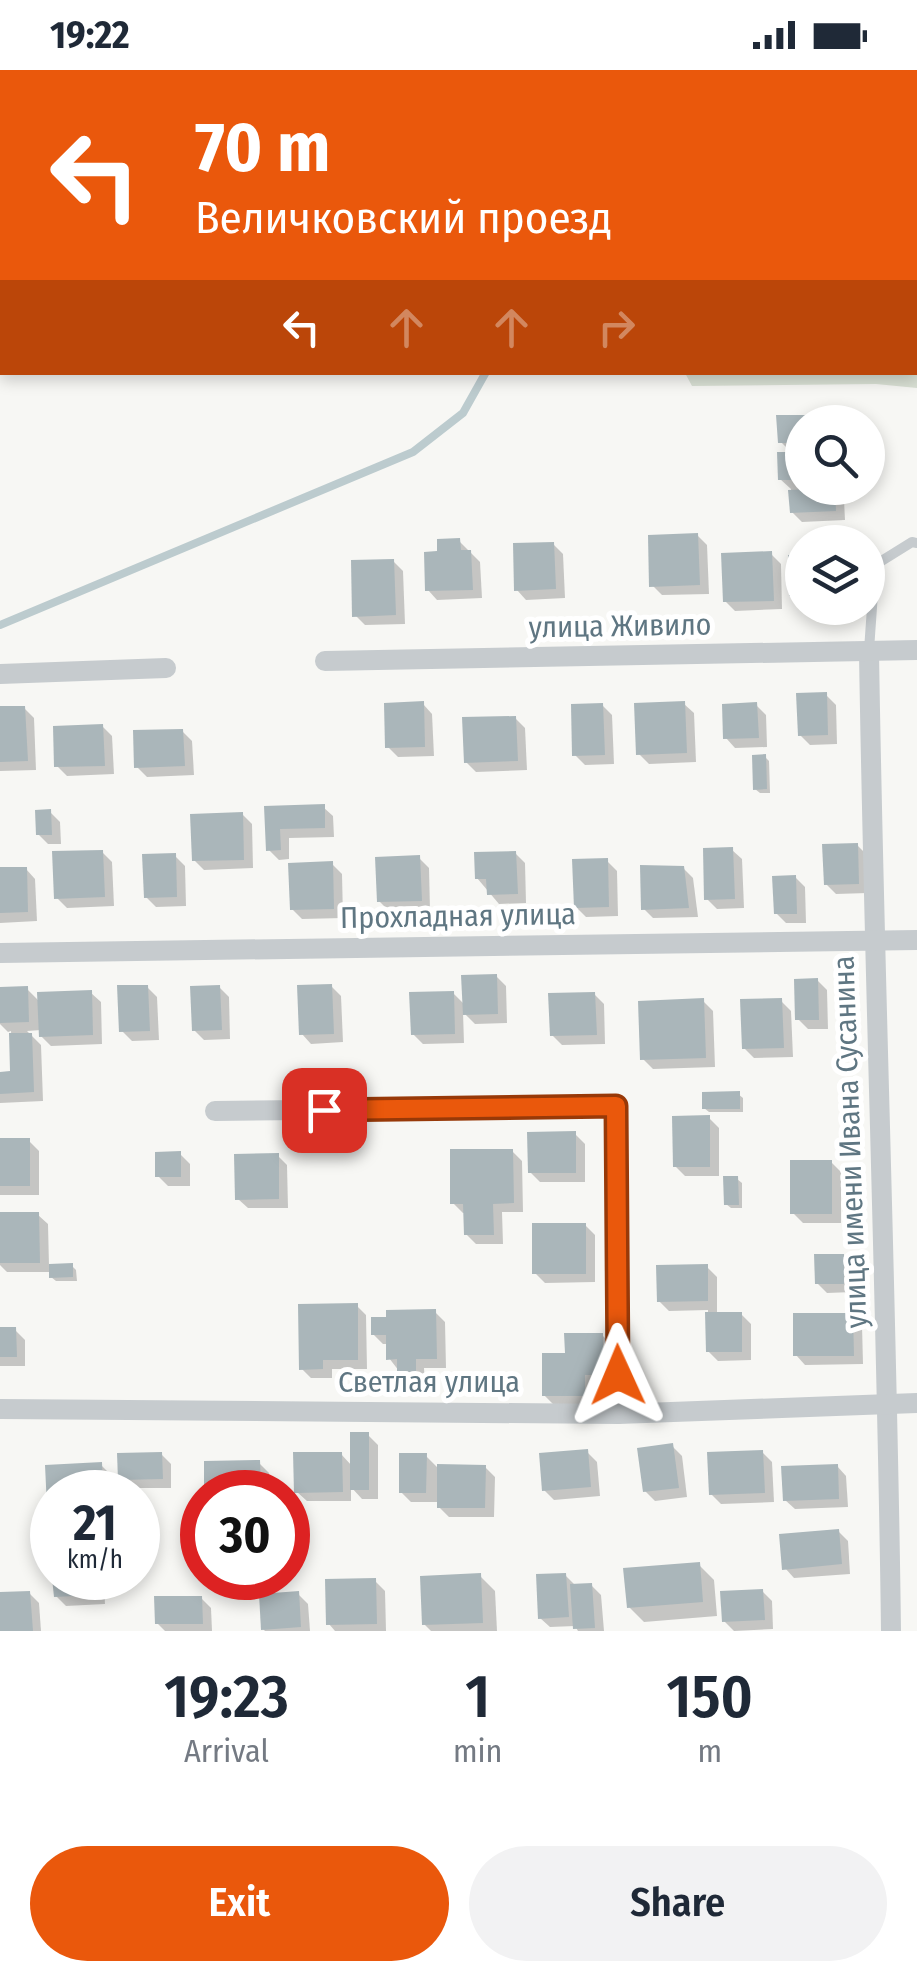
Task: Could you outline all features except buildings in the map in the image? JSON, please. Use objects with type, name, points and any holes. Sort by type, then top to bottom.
[{"type":"street","name":"улица Живило","points":[[325,661],[917,650]]},
{"type":"street","name":"улица имени Ивана Сусанина","points":[[869,652],[891,1631]]},
{"type":"street","points":[[0,674],[166,668]]},
{"type":"street","name":"Прохладная улица","points":[[0,952],[917,940]]},
{"type":"street","points":[[215,1111],[616,1106],[618,1414]]},
{"type":"street","name":"Светлая улица","points":[[0,1409],[618,1414],[917,1403]]},
{"type":"lane","points":[[869,652],[875,566],[912,542],[917,543]]},
{"type":"shaded area","points":[[686,375],[917,375],[917,388],[876,384],[692,386]]},
{"type":"waterway","points":[[0,625],[413,452],[463,413],[484,375]]},
{"type":"route","points":[[324,1110],[616,1106],[618,1375]]}]
